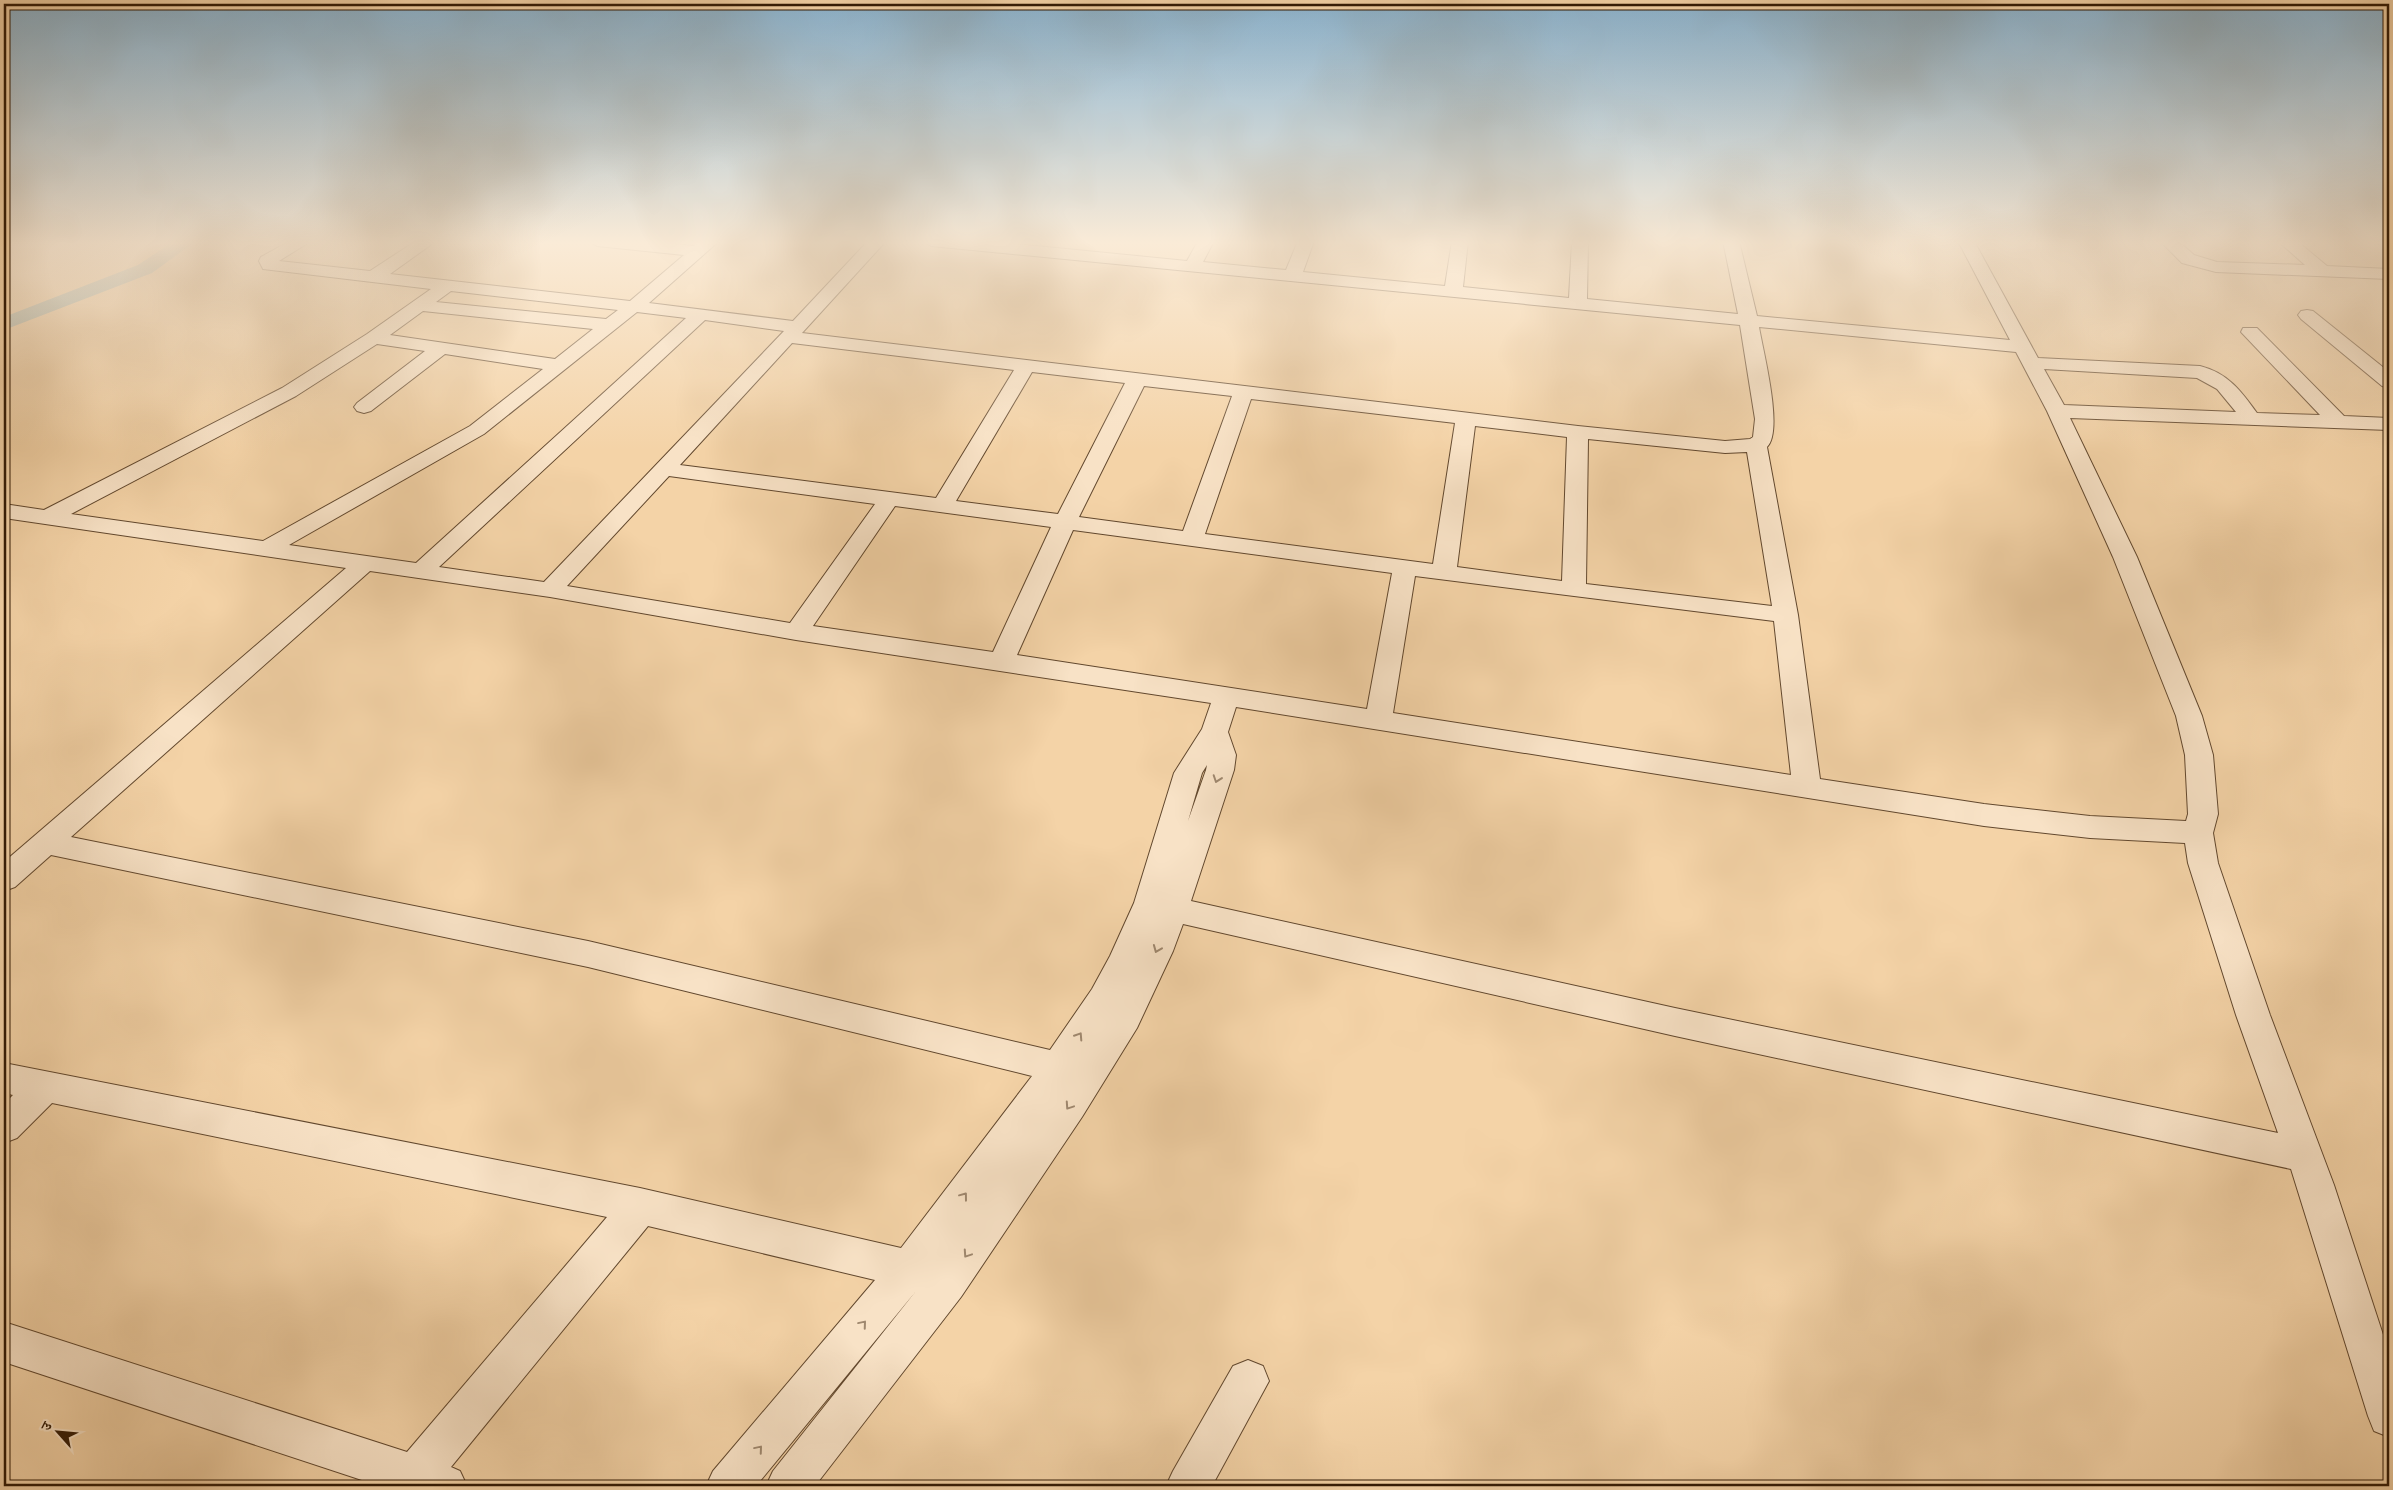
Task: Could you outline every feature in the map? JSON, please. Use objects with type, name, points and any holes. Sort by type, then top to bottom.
[{"type":"street","points":[[48,517],[288,392],[374,338],[411,311]]},
{"type":"street","points":[[473,311],[608,324]]},
{"type":"street","points":[[266,549],[477,430],[608,324],[627,311]]},
{"type":"street","points":[[672,311],[701,314],[793,332],[1026,366],[1578,432],[1725,447],[1756,445],[1763,439],[1765,419],[1747,311]]},
{"type":"street","points":[[550,590],[813,311]]},
{"type":"street","points":[[1637,311],[1749,321],[2026,355],[2200,372],[2219,379],[2225,384],[2251,418]]},
{"type":"street","points":[[2003,311],[2057,411],[2125,557],[2188,716],[2199,755],[2203,814],[2198,833],[2202,863],[2253,1015],[2304,1155],[2389,1416]]},
{"type":"street","points":[[421,571],[701,314]]},
{"type":"street","points":[[2307,315],[2389,382]]},
{"type":"street","points":[[2250,332],[2338,422]]},
{"type":"street","points":[[374,338],[558,365]]},
{"type":"street","points":[[364,407],[442,347]]},
{"type":"street","points":[[942,506],[1026,366]]},
{"type":"street","points":[[1001,661],[1065,522],[1138,379]]},
{"type":"street","points":[[1192,539],[1243,392]]},
{"type":"street","points":[[2057,411],[2389,424]]},
{"type":"street","points":[[1444,573],[1466,418]]},
{"type":"street","points":[[1574,590],[1578,432]]},
{"type":"street","points":[[1756,445],[1786,615],[1807,788]]},
{"type":"street","points":[[664,469],[1574,590],[1786,615]]},
{"type":"street","points":[[796,632],[889,499]]},
{"type":"street","points":[[4,510],[550,590],[796,632],[1001,661],[1226,698],[1984,815],[2090,827],[2198,833]]},
{"type":"street","points":[[4,878],[364,564]]},
{"type":"street","points":[[1378,721],[1405,567]]},
{"type":"street","points":[[728,1486],[909,1269],[1058,1067],[1104,998],[1125,958],[1149,904],[1188,773],[1214,732],[1226,698]]},
{"type":"street","points":[[788,1486],[947,1283],[1069,1106],[1125,1018],[1153,960],[1173,909],[1220,770],[1222,755],[1214,732]]},
{"type":"street","points":[[44,844],[588,954],[1058,1067]]},
{"type":"street","points":[[1173,909],[1675,1022],[2304,1155]]},
{"type":"street","points":[[4,1078],[44,1088],[640,1206],[909,1269],[947,1283]]},
{"type":"street","points":[[4,1127],[44,1088]]},
{"type":"street","points":[[4,1342],[422,1483],[640,1206]]},
{"type":"street","points":[[1188,1486],[1248,1381]]},
{"type":"waterway","points":[[4,324],[39,311]]}]
